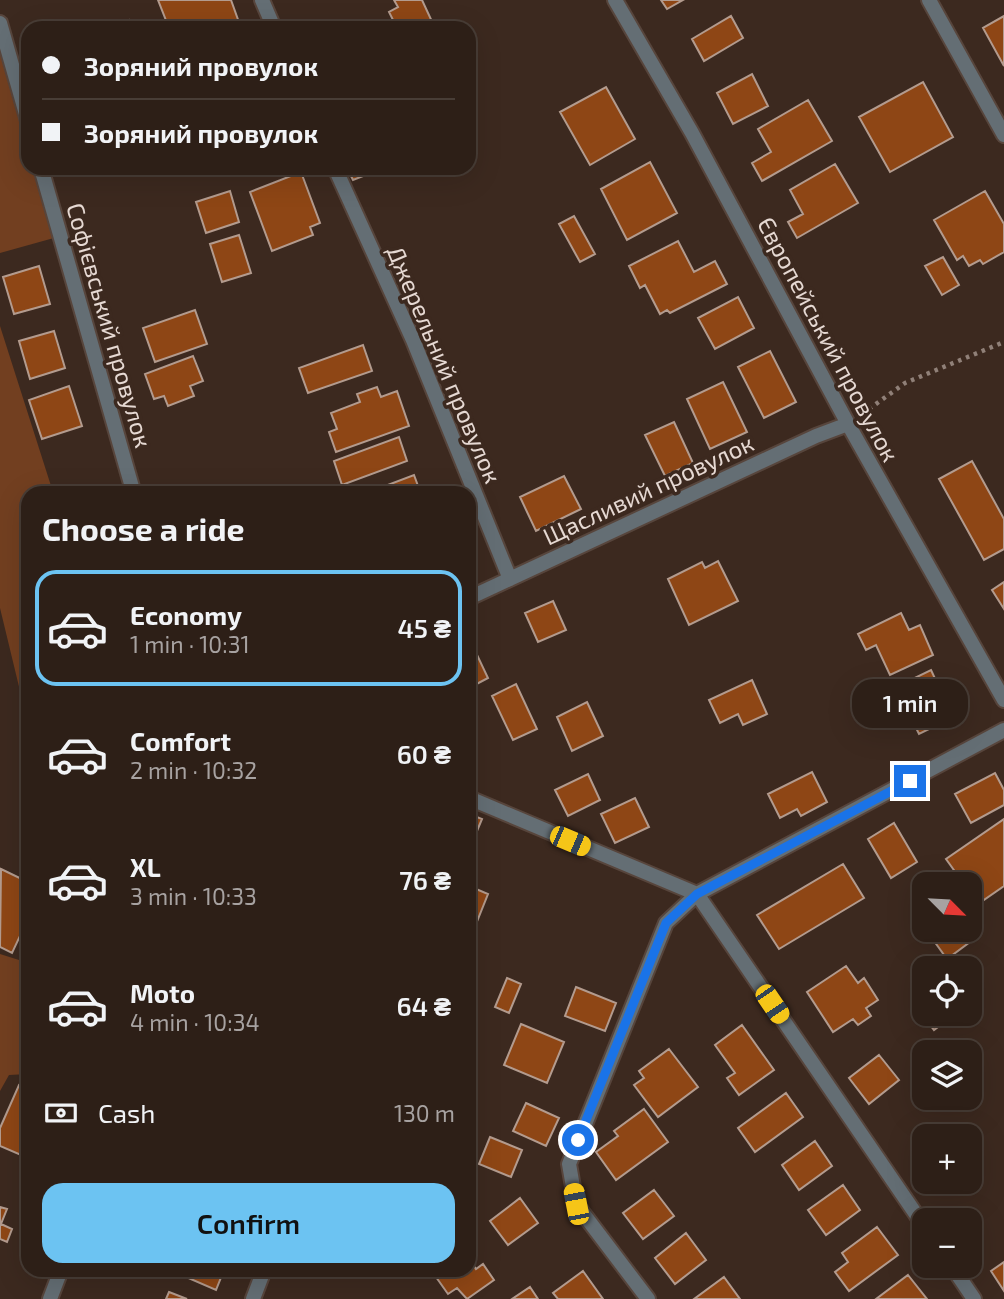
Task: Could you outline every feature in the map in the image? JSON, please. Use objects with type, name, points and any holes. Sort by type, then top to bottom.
[{"type":"street","points":[[262,0],[271,21]]},
{"type":"street","name":"Європейський провулок","points":[[615,0],[692,132],[848,424],[1004,700]]},
{"type":"street","points":[[929,0],[1004,135]]},
{"type":"street","points":[[0,23],[21,96]]},
{"type":"street","name":"Софієвський провулок","points":[[43,175],[132,486]]},
{"type":"street","name":"Джерельний провулок","points":[[338,175],[413,340],[472,486]]},
{"type":"street","name":"Щасливий провулок","points":[[476,595],[816,436],[848,424]]},
{"type":"street","name":"Джерельний провулок","points":[[476,495],[510,579]]},
{"type":"street","points":[[648,1299],[576,1204],[569,1164],[666,923],[697,894],[1004,730]]},
{"type":"street","points":[[476,801],[697,894],[912,1208]]},
{"type":"street","points":[[50,1299],[58,1277]]},
{"type":"street","points":[[253,1299],[261,1277]]},
{"type":"street","points":[[960,1278],[974,1299]]},
{"type":"path","points":[[848,424],[905,383],[957,359],[1004,342]]},
{"type":"shaded area","points":[[0,25],[21,98],[21,175],[43,175],[61,236],[0,253]]},
{"type":"shaded area","points":[[0,326],[51,486],[21,486],[21,695],[0,608]]},
{"type":"shaded area","points":[[0,954],[19,960],[21,956],[21,1074],[9,1075],[0,1091]]},
{"type":"building","points":[[158,0],[231,0],[238,21],[166,21]]},
{"type":"building","points":[[394,0],[422,0],[432,21],[394,21],[389,12],[398,7]]},
{"type":"building","points":[[661,0],[683,0],[667,9]]},
{"type":"building","points":[[731,16],[743,38],[704,61],[692,39]]},
{"type":"building","points":[[1004,16],[1004,66],[983,28]]},
{"type":"building","points":[[752,74],[768,106],[733,124],[717,93]]},
{"type":"building","points":[[923,82],[953,137],[890,172],[859,117]]},
{"type":"building","points":[[606,87],[635,139],[590,165],[560,112]]},
{"type":"building","points":[[808,100],[832,141],[762,181],[752,163],[771,152],[758,129]]},
{"type":"building","points":[[650,162],[677,213],[627,240],[601,189]]},
{"type":"building","points":[[835,164],[858,203],[797,238],[788,222],[803,214],[790,190]]},
{"type":"building","points":[[293,175],[302,175],[320,223],[310,227],[313,235],[272,251],[250,192]]},
{"type":"building","points":[[350,175],[366,175],[353,180]]},
{"type":"building","points":[[230,191],[239,222],[206,233],[196,202]]},
{"type":"building","points":[[985,191],[1004,224],[1004,252],[983,264],[980,260],[969,266],[963,256],[957,260],[934,220]]},
{"type":"building","points":[[574,216],[595,254],[580,262],[559,224]]},
{"type":"building","points":[[239,235],[251,273],[222,282],[210,244]]},
{"type":"building","points":[[678,241],[694,272],[715,261],[727,284],[670,313],[667,310],[660,314],[645,285],[640,288],[629,266]]},
{"type":"building","points":[[943,257],[959,285],[942,295],[925,266]]},
{"type":"building","points":[[39,266],[50,304],[14,314],[3,277]]},
{"type":"building","points":[[738,297],[754,328],[715,349],[698,318]]},
{"type":"building","points":[[195,310],[207,344],[155,362],[143,328]]},
{"type":"building","points":[[54,331],[65,368],[30,379],[19,341]]},
{"type":"building","points":[[363,345],[372,371],[308,393],[299,368]]},
{"type":"building","points":[[770,351],[796,402],[764,418],[738,367]]},
{"type":"building","points":[[193,356],[203,381],[190,386],[194,396],[168,406],[164,396],[154,399],[145,374]]},
{"type":"building","points":[[723,382],[747,432],[710,449],[687,399]]},
{"type":"building","points":[[69,386],[82,426],[42,439],[29,400]]},
{"type":"building","points":[[377,387],[381,397],[397,391],[409,426],[336,452],[329,432],[337,429],[331,413],[360,402],[357,394]]},
{"type":"building","points":[[674,422],[693,463],[665,476],[645,435]]},
{"type":"building","points":[[399,437],[407,461],[342,485],[334,461]]},
{"type":"building","points":[[972,461],[1004,519],[1004,549],[984,560],[939,479]]},
{"type":"building","points":[[414,475],[418,486],[385,486]]},
{"type":"building","points":[[564,476],[581,509],[536,531],[520,497]]},
{"type":"building","points":[[718,561],[738,601],[689,625],[668,579],[702,562],[705,568]]},
{"type":"building","points":[[1004,582],[1004,609],[992,590]]},
{"type":"building","points":[[553,601],[566,630],[538,642],[525,613]]},
{"type":"building","points":[[901,613],[909,630],[920,625],[933,655],[890,675],[876,645],[866,650],[858,634]]},
{"type":"building","points":[[476,653],[488,678],[476,684]]},
{"type":"building","points":[[931,670],[937,683],[943,680],[960,714],[919,734],[896,687]]},
{"type":"building","points":[[752,680],[767,714],[743,725],[738,714],[720,723],[709,700]]},
{"type":"building","points":[[516,684],[537,729],[513,740],[492,696]]},
{"type":"building","points":[[587,702],[603,736],[572,751],[557,717]]},
{"type":"building","points":[[812,772],[827,802],[801,816],[797,809],[780,818],[768,794]]},
{"type":"building","points":[[995,773],[1004,790],[1004,805],[971,823],[955,794]]},
{"type":"building","points":[[588,774],[600,800],[568,816],[555,790]]},
{"type":"building","points":[[635,798],[649,827],[615,843],[601,814]]},
{"type":"building","points":[[476,817],[482,819],[476,833]]},
{"type":"building","points":[[1004,819],[1004,886],[982,901],[982,872],[955,872],[946,859]]},
{"type":"building","points":[[894,823],[917,862],[891,878],[868,839]]},
{"type":"building","points":[[843,864],[864,898],[779,949],[757,915]]},
{"type":"building","points":[[1,869],[21,879],[21,934],[12,953],[0,947]]},
{"type":"building","points":[[476,889],[488,894],[476,924]]},
{"type":"building","points":[[935,942],[970,942],[951,956],[945,956]]},
{"type":"building","points":[[846,966],[858,983],[864,978],[878,1000],[866,1008],[871,1016],[858,1025],[853,1019],[833,1032],[807,992]]},
{"type":"building","points":[[507,978],[521,984],[509,1013],[495,1007]]},
{"type":"building","points":[[576,987],[616,1003],[605,1031],[565,1016]]},
{"type":"building","points":[[521,1024],[564,1042],[547,1083],[504,1065]]},
{"type":"building","points":[[742,1025],[774,1070],[739,1095],[727,1078],[735,1073],[715,1045]]},
{"type":"building","points":[[669,1049],[698,1087],[658,1117],[634,1085],[644,1078],[639,1071]]},
{"type":"building","points":[[879,1055],[899,1080],[869,1104],[849,1078]]},
{"type":"building","points":[[19,1085],[21,1086],[21,1155],[0,1146],[0,1128]]},
{"type":"building","points":[[786,1093],[803,1117],[755,1152],[738,1128]]},
{"type":"building","points":[[526,1103],[559,1118],[546,1146],[513,1131]]},
{"type":"building","points":[[644,1109],[668,1142],[616,1180],[596,1152],[618,1136],[614,1131]]},
{"type":"building","points":[[490,1137],[522,1150],[511,1177],[479,1164]]},
{"type":"building","points":[[815,1141],[832,1166],[799,1190],[782,1165]]},
{"type":"building","points":[[843,1185],[860,1210],[826,1235],[808,1210]]},
{"type":"building","points":[[654,1190],[674,1216],[643,1239],[623,1213]]},
{"type":"building","points":[[520,1198],[538,1223],[508,1245],[490,1221]]},
{"type":"building","points":[[0,1207],[7,1209],[1,1224],[12,1229],[7,1242],[0,1239]]},
{"type":"building","points":[[877,1227],[898,1255],[849,1291],[835,1272],[848,1262],[842,1253]]},
{"type":"building","points":[[686,1233],[706,1260],[675,1284],[655,1258]]},
{"type":"building","points":[[1004,1262],[1004,1291],[991,1271]]},
{"type":"building","points":[[483,1264],[494,1280],[467,1299],[457,1288],[448,1294],[436,1277],[476,1277],[476,1269]]},
{"type":"building","points":[[583,1271],[603,1299],[558,1299],[553,1293]]},
{"type":"building","points":[[908,1275],[927,1299],[876,1299]]},
{"type":"building","points":[[186,1277],[221,1277],[216,1290]]},
{"type":"building","points":[[724,1277],[740,1299],[694,1299]]},
{"type":"building","points":[[530,1287],[538,1299],[512,1299]]},
{"type":"building","points":[[169,1292],[187,1299],[166,1299]]},
{"type":"route","points":[[578,1140],[666,923],[697,894],[910,781]]}]
